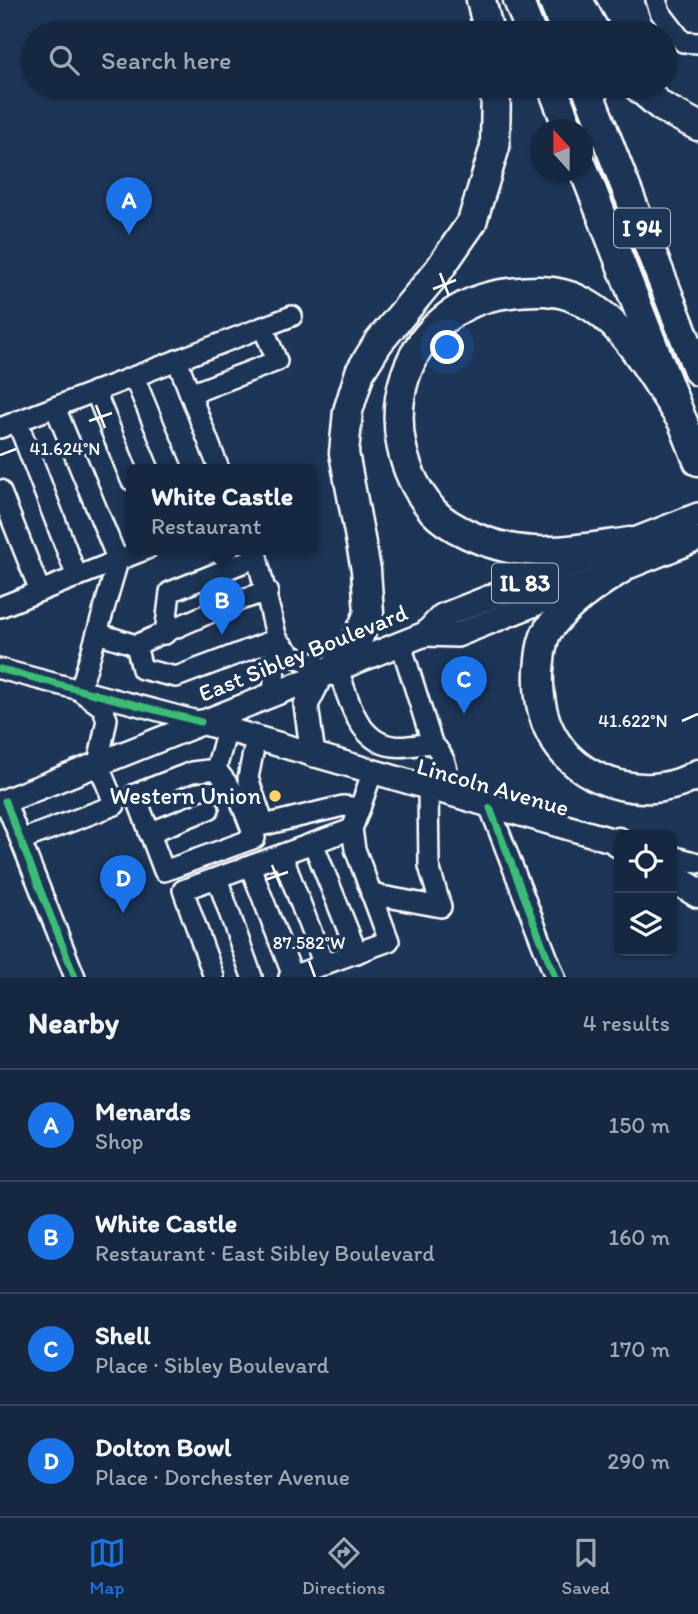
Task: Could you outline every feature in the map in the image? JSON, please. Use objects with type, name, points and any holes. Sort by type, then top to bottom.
[{"type":"highway","points":[[481,0],[486,21]]},
{"type":"highway","points":[[518,0],[526,21]]},
{"type":"highway","points":[[553,0],[561,21]]},
{"type":"highway","points":[[578,0],[589,21]]},
{"type":"highway","points":[[330,672],[358,638],[369,613],[366,570],[344,453],[348,411],[360,372],[378,343],[438,271],[472,222],[495,147],[496,98]]},
{"type":"highway","points":[[556,98],[564,119]]},
{"type":"highway","name":"I 94","points":[[591,98],[698,371]]},
{"type":"highway","points":[[651,98],[662,107],[698,126]]},
{"type":"highway","name":"I 94","points":[[590,182],[698,461]]},
{"type":"highway","points":[[630,541],[561,551],[509,548],[469,534],[435,513],[413,479],[401,444],[397,405],[404,373],[424,340],[444,318],[473,300],[534,290],[560,293],[580,299],[622,333],[683,422]]},
{"type":"highway","points":[[621,569],[572,604],[547,632],[540,657],[538,691],[544,716],[556,744],[580,765],[605,781],[636,789],[669,786],[698,774]]},
{"type":"highway","points":[[677,880],[698,893]]},
{"type":"main road","name":"East Sibley Boulevard","points":[[3,802],[401,644],[425,634],[442,617],[630,541],[669,538],[698,515]]},
{"type":"main road","points":[[425,634],[457,635],[621,569],[669,538],[698,539]]},
{"type":"main road","points":[[313,755],[306,705],[330,672]]},
{"type":"main road","name":"Lincoln Avenue","points":[[201,722],[490,808],[614,842]]},
{"type":"street","points":[[656,0],[660,12],[669,21]]},
{"type":"street","points":[[677,30],[690,43]]},
{"type":"street","points":[[77,577],[8,424],[292,316]]},
{"type":"street","points":[[190,394],[277,361],[263,327]]},
{"type":"street","points":[[177,360],[217,464]]},
{"type":"street","points":[[134,377],[170,464]]},
{"type":"street","points":[[94,391],[126,469]]},
{"type":"street","points":[[21,840],[115,805],[98,764],[107,719],[102,707],[80,691],[118,561],[54,407]]},
{"type":"street","points":[[0,490],[40,591]]},
{"type":"street","points":[[1,603],[40,591],[132,555]]},
{"type":"street","points":[[165,634],[170,592],[252,555]]},
{"type":"street","points":[[257,555],[268,591],[277,639],[273,694]]},
{"type":"street","points":[[97,633],[136,645],[237,601],[268,591]]},
{"type":"street","points":[[277,639],[293,656],[330,672],[361,725],[374,740],[393,747],[432,743]]},
{"type":"street","points":[[136,645],[142,669],[176,677],[277,639]]},
{"type":"street","points":[[371,894],[441,907],[429,866],[438,792],[449,768],[444,755],[432,743],[401,644]]},
{"type":"street","name":"Lincoln Avenue","points":[[0,669],[201,722]]},
{"type":"street","points":[[216,769],[227,730]]},
{"type":"street","points":[[256,738],[248,778],[264,825],[343,806],[360,807]]},
{"type":"street","points":[[216,769],[240,800],[255,838],[164,871],[135,794],[192,772],[216,769]]},
{"type":"street","points":[[250,866],[291,976],[389,941],[355,849],[352,829],[372,773]]},
{"type":"street","points":[[3,802],[21,840],[75,977]]},
{"type":"street","points":[[490,808],[555,977]]},
{"type":"street","points":[[149,833],[209,809]]},
{"type":"street","points":[[214,977],[183,890],[352,829]]},
{"type":"street","points":[[313,844],[357,953]]},
{"type":"street","points":[[282,855],[324,965]]},
{"type":"street","points":[[677,857],[698,863]]},
{"type":"street","points":[[217,878],[252,977]]},
{"type":"cycle path","points":[[0,669],[201,722]]},
{"type":"cycle path","points":[[5,801],[75,977]]},
{"type":"cycle path","points":[[490,808],[555,977]]},
{"type":"place","name":"Menards","points":[[129,235]]},
{"type":"place","name":"White Castle","points":[[222,635]]},
{"type":"place","name":"Shell","points":[[464,714]]},
{"type":"place","name":"Western Union","points":[[275,796]]},
{"type":"place","name":"Dolton Bowl","points":[[123,913]]}]
